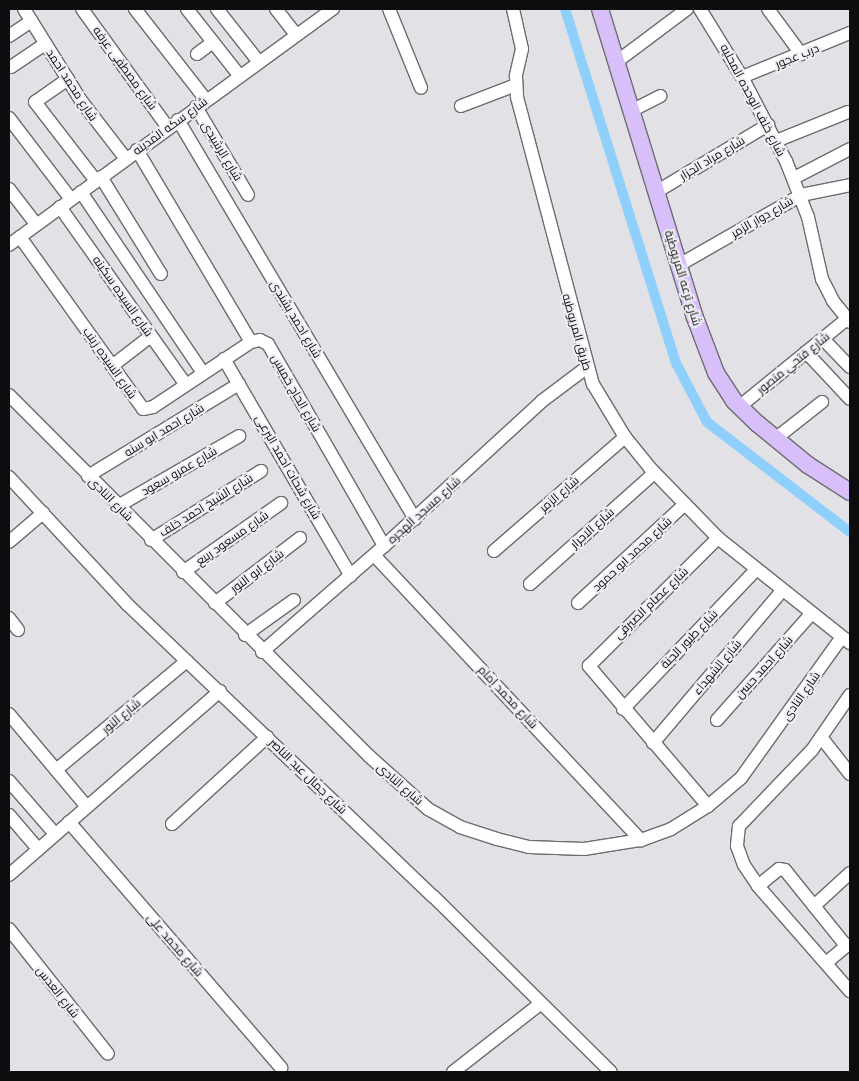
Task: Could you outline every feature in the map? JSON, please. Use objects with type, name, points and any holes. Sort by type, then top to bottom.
[{"type":"main road","name":"شارع ترعه المريوطية","points":[[600,9],[710,361],[721,383],[739,406],[776,439],[850,492]]},
{"type":"street","name":"شارع محمد احمد","points":[[24,9],[68,79],[126,159]]},
{"type":"street","name":"شارع مصطفى عرفه","points":[[82,9],[173,124]]},
{"type":"street","name":"شارع الرشيدى","points":[[135,9],[201,103],[248,195]]},
{"type":"street","points":[[187,9],[239,76]]},
{"type":"street","points":[[217,9],[258,61]]},
{"type":"street","points":[[276,9],[296,35]]},
{"type":"street","name":"شارع سكه المدينه","points":[[9,245],[258,61],[332,9]]},
{"type":"street","points":[[389,9],[421,88]]},
{"type":"street","name":"طريق المريوطيه","points":[[514,9],[522,48],[516,85],[586,368],[625,437],[654,473],[718,538],[782,591],[846,640]]},
{"type":"street","name":"شارع خلف الوحده المحليه","points":[[700,9],[742,77],[794,178],[801,195],[822,279],[833,301],[849,320]]},
{"type":"street","points":[[768,9],[801,54]]},
{"type":"street","points":[[616,63],[680,11]]},
{"type":"street","points":[[9,36],[31,21]]},
{"type":"street","name":"درب عجور","points":[[742,77],[850,33]]},
{"type":"street","points":[[197,54],[213,42]]},
{"type":"street","points":[[11,67],[45,44]]},
{"type":"street","points":[[68,79],[36,100],[98,179],[161,274]]},
{"type":"street","points":[[461,106],[516,85]]},
{"type":"street","points":[[631,111],[660,96]]},
{"type":"street","points":[[776,141],[848,112]]},
{"type":"street","points":[[9,118],[76,195],[203,373]]},
{"type":"street","name":"شارع احمد بشندى","points":[[173,124],[415,519]]},
{"type":"street","name":"شارع مراد الجزار","points":[[656,192],[768,125]]},
{"type":"street","points":[[794,178],[850,149]]},
{"type":"street","points":[[137,150],[251,342]]},
{"type":"street","name":"شارع دوار الزمر","points":[[679,265],[801,195],[850,185]]},
{"type":"street","points":[[9,189],[36,224]]},
{"type":"street","name":"شارع السيده سكينه","points":[[60,207],[186,385]]},
{"type":"street","name":"شارع السيده زينب","points":[[20,237],[145,409],[186,385],[251,342]]},
{"type":"street","name":"شارع فتحي منصور","points":[[739,406],[849,320]]},
{"type":"street","points":[[112,366],[152,336]]},
{"type":"street","points":[[823,339],[850,367]]},
{"type":"street","name":"شارع الحاج خميس","points":[[251,342],[260,340],[268,344],[384,546]]},
{"type":"street","points":[[806,352],[850,399]]},
{"type":"street","name":"شارع شحات احمد البرعى","points":[[224,359],[351,576]]},
{"type":"street","name":"شارع مسجد الهجره","points":[[262,652],[415,519],[542,401],[586,368]]},
{"type":"street","name":"شارع احمد ابو سنه","points":[[88,476],[239,384]]},
{"type":"street","name":"شارع النادى","points":[[9,395],[262,652],[421,803],[460,827],[529,847],[555,849],[603,847],[641,840],[671,829],[708,806],[741,778],[846,640]]},
{"type":"street","points":[[776,439],[822,402]]},
{"type":"street","name":"شارع عمرو سعود","points":[[118,506],[239,436]]},
{"type":"street","name":"شارع الزمر","points":[[494,551],[625,437]]},
{"type":"street","name":"شارع الشيخ احمد خلف","points":[[151,540],[261,471]]},
{"type":"street","name":"شارع الاحرار","points":[[530,584],[654,473]]},
{"type":"street","name":"شارع جمال عبد الناصر","points":[[11,485],[43,513],[128,605],[220,691],[611,1072]]},
{"type":"street","name":"شارع مسعود ربيع","points":[[183,572],[281,503]]},
{"type":"street","name":"شارع محمد ابو حمود","points":[[578,603],[685,504]]},
{"type":"street","points":[[9,542],[43,513]]},
{"type":"street","name":"شارع ابو النور","points":[[215,603],[300,538]]},
{"type":"street","name":"شارع عصام الصيرفى","points":[[623,709],[590,671],[591,662],[718,538]]},
{"type":"street","name":"شارع محمد إمام","points":[[374,555],[641,840]]},
{"type":"street","name":"شارع طيور الجنة","points":[[623,709],[756,570]]},
{"type":"street","name":"شارع الشهداء","points":[[653,743],[782,591]]},
{"type":"street","points":[[246,635],[294,600]]},
{"type":"street","name":"شارع احمد حسن","points":[[717,720],[811,614]]},
{"type":"street","points":[[9,618],[18,630]]},
{"type":"street","name":"شارع النور","points":[[56,770],[186,661]]},
{"type":"street","points":[[9,875],[220,691]]},
{"type":"street","points":[[850,695],[821,737],[739,826],[737,846],[744,865],[758,886],[827,962],[850,991]]},
{"type":"street","points":[[623,709],[708,806]]},
{"type":"street","points":[[9,714],[86,807]]},
{"type":"street","points":[[172,824],[267,737]]},
{"type":"street","points":[[821,737],[850,774]]},
{"type":"street","points":[[9,781],[55,834]]},
{"type":"street","points":[[9,815],[38,849]]},
{"type":"street","name":"شارع محمد على","points":[[69,822],[281,1068]]},
{"type":"street","points":[[758,886],[783,868],[845,944],[827,962]]},
{"type":"street","points":[[814,906],[850,873]]},
{"type":"street","name":"شارع العدس","points":[[9,930],[108,1054]]},
{"type":"street","points":[[454,1072],[540,1004]]},
{"type":"waterway","points":[[565,9],[676,363],[707,422],[850,532]]}]
